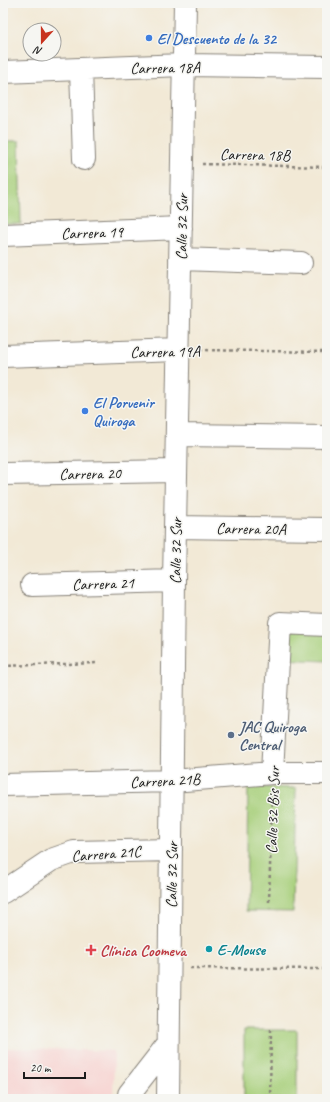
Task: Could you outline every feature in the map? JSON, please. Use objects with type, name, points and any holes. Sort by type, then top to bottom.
[{"type":"street","name":"Calle 32 Sur","points":[[168,1099],[174,581],[185,3]]},
{"type":"street","name":"Carrera 18A","points":[[3,72],[183,65],[327,67]]},
{"type":"street","points":[[81,69],[84,159]]},
{"type":"street","name":"Carrera 19","points":[[3,235],[181,228]]},
{"type":"street","points":[[180,259],[301,263]]},
{"type":"street","name":"Carrera 19A","points":[[3,356],[179,350]]},
{"type":"street","points":[[177,435],[327,437]]},
{"type":"street","name":"Carrera 20","points":[[3,474],[176,471]]},
{"type":"street","name":"Carrera 20A","points":[[175,527],[327,529]]},
{"type":"street","name":"Carrera 21","points":[[32,585],[174,581]]},
{"type":"street","points":[[280,631],[327,625]]},
{"type":"street","points":[[280,631],[327,639]]},
{"type":"street","name":"Calle 32 Bis Sur","points":[[272,773],[280,631]]},
{"type":"street","name":"Carrera 21B","points":[[3,785],[172,781],[272,773],[327,773]]},
{"type":"street","name":"Carrera 21C","points":[[3,892],[51,860],[74,852],[171,850]]},
{"type":"street","points":[[129,1099],[129,1094],[168,1044]]},
{"type":"path","name":"Carrera 18B","points":[[182,164],[327,167]]},
{"type":"path","name":"Carrera 19A","points":[[179,350],[327,352]]},
{"type":"path","points":[[3,666],[97,663]]},
{"type":"path","name":"Calle 32 Bis Sur","points":[[269,902],[272,773]]},
{"type":"path","points":[[170,968],[327,969]]},
{"type":"path","points":[[270,1099],[271,1030]]},
{"type":"shaded area","points":[[3,1048],[114,1051],[113,1099],[3,1099]]},
{"type":"green space","points":[[3,141],[19,141],[21,224],[3,224]]},
{"type":"green space","points":[[280,623],[327,625],[327,661],[278,659]]},
{"type":"green space","points":[[248,787],[296,788],[293,912],[246,911]]},
{"type":"green space","points":[[244,1030],[297,1030],[297,1099],[244,1099]]},
{"type":"place","name":"El Descuento de la 32","points":[[149,38]]},
{"type":"place","name":"El Porvenir Quiroga","points":[[85,411]]},
{"type":"place","name":"JAC Quiroga Central","points":[[231,735]]},
{"type":"place","name":"E-Mouse","points":[[209,949]]},
{"type":"place","name":"Clínica Coomeva","points":[[91,950]]}]
